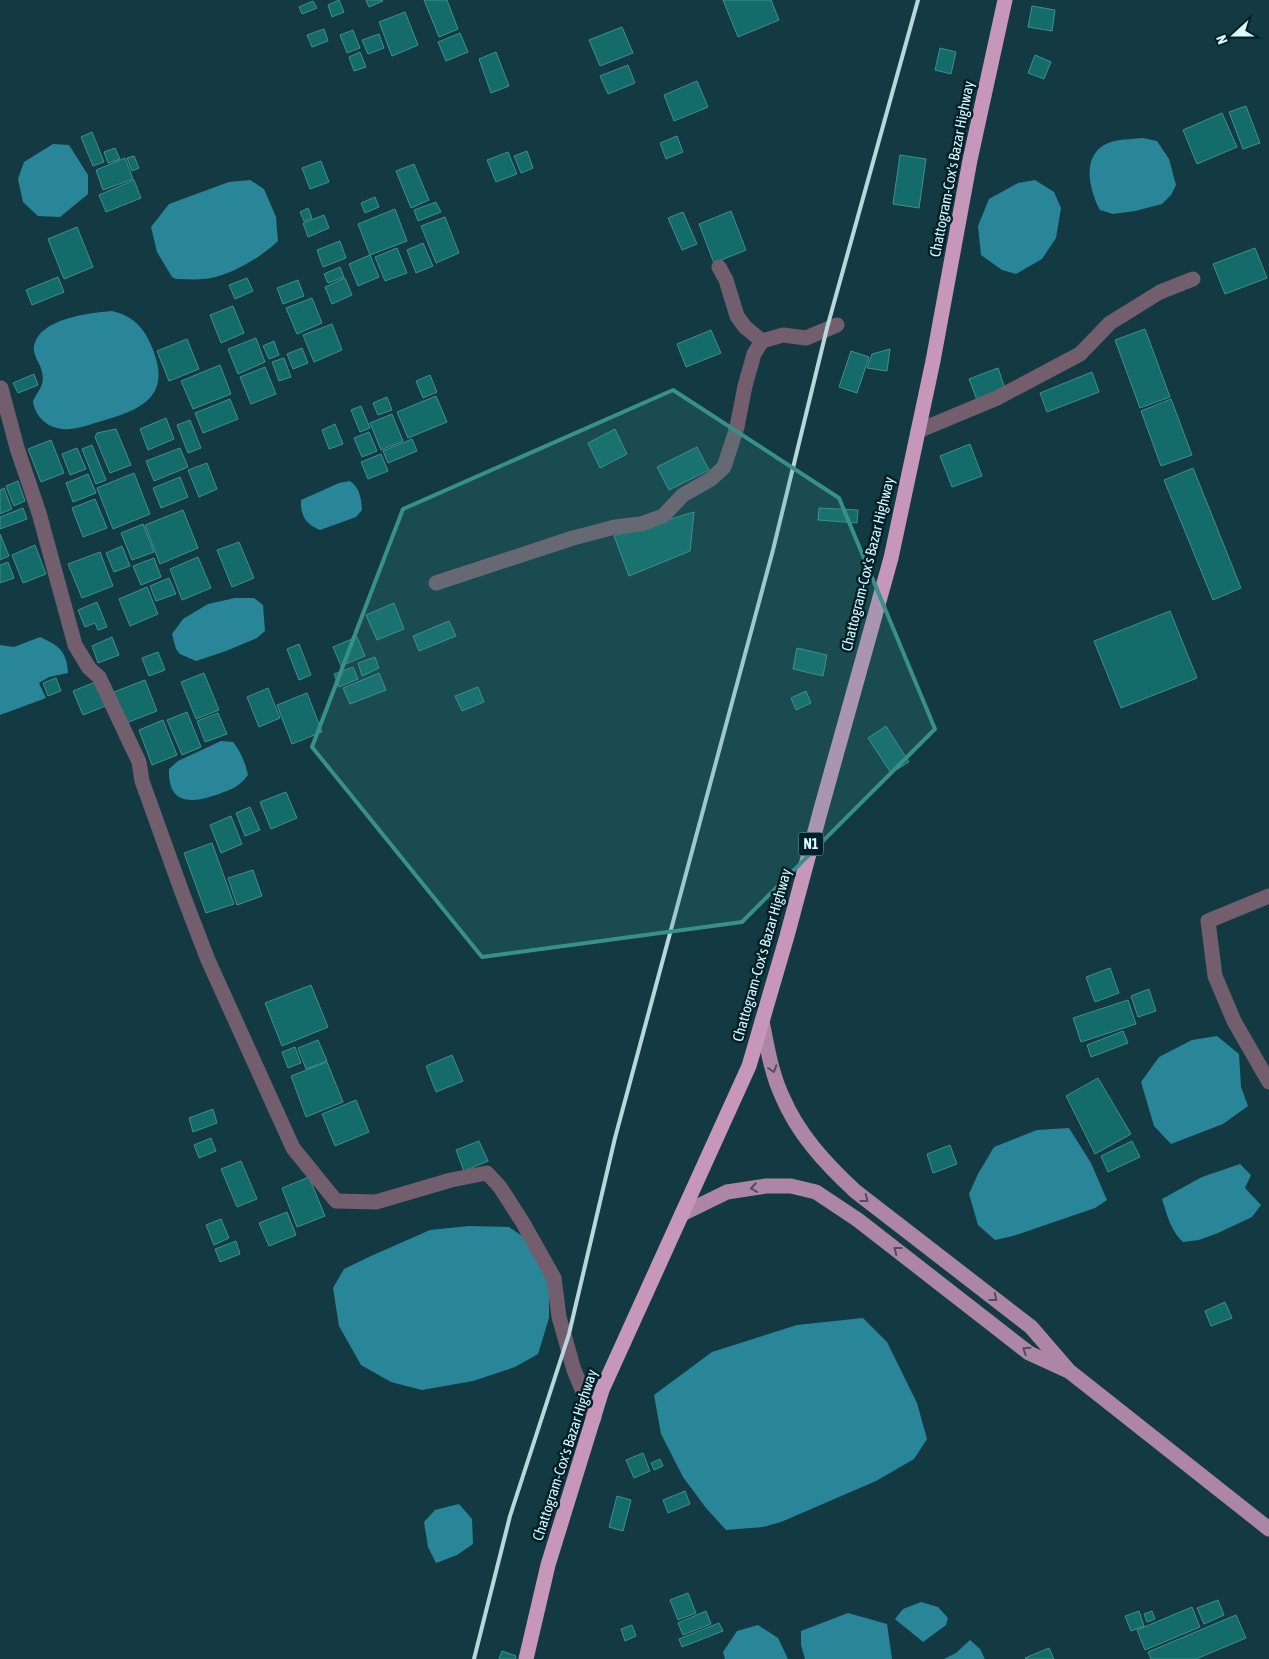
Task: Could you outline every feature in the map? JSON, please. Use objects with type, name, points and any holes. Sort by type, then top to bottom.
[{"type":"highway","name":"Chattogram-Cox's Bazar Highway","points":[[526,1659],[548,1565],[602,1390],[749,1066],[762,1021],[891,558],[935,352],[970,160],[1005,0]]},
{"type":"main road","points":[[762,1021],[770,1060],[782,1096],[800,1130],[816,1152],[855,1191],[1032,1327],[1069,1371],[1269,1529]]},
{"type":"main road","points":[[682,1214],[727,1192],[766,1186],[791,1186],[816,1192],[858,1220],[1029,1353],[1069,1371]]},
{"type":"street","points":[[719,267],[726,280],[737,316],[745,327],[762,341]]},
{"type":"street","points":[[918,431],[997,398],[1080,354],[1110,323],[1160,292],[1193,279]]},
{"type":"street","points":[[436,583],[573,538],[641,524],[663,516],[683,495],[710,479],[724,467],[737,427],[745,386],[754,354],[762,341],[783,335],[806,338],[837,325]]},
{"type":"street","points":[[0,388],[75,645],[89,668],[99,677],[139,762],[145,788],[208,960],[293,1148],[336,1200],[376,1202],[451,1180],[487,1173],[500,1187],[523,1223],[554,1278],[559,1317],[574,1370],[594,1418]]},
{"type":"street","points":[[1269,896],[1208,920],[1215,976],[1234,1021],[1269,1082]]},
{"type":"highlighted area","points":[[673,390],[839,498],[935,729],[742,922],[482,957],[312,747],[403,509]]},
{"type":"water","points":[[1143,138],[1157,141],[1169,159],[1176,185],[1171,195],[1162,204],[1135,211],[1113,214],[1100,210],[1092,191],[1090,180],[1092,160],[1096,152],[1104,145],[1115,141]]},
{"type":"water","points":[[53,144],[69,145],[88,175],[88,194],[60,217],[38,216],[23,202],[18,179],[24,162]]},
{"type":"water","points":[[250,180],[264,189],[276,217],[278,241],[263,254],[244,266],[223,275],[200,279],[176,279],[172,277],[157,252],[151,227],[169,204],[229,182]]},
{"type":"water","points":[[1035,180],[1054,192],[1061,208],[1056,238],[1042,259],[1016,274],[1002,270],[981,255],[978,226],[989,199],[1018,183]]},
{"type":"water","points":[[112,311],[131,319],[148,338],[157,362],[159,376],[156,388],[142,405],[117,416],[74,429],[62,429],[48,424],[38,414],[33,401],[43,381],[42,372],[34,351],[36,340],[52,325],[64,320],[77,316]]},
{"type":"water","points":[[350,481],[358,490],[361,501],[362,510],[356,517],[320,530],[305,519],[301,500],[339,483]]},
{"type":"water","points":[[235,598],[254,598],[263,605],[265,631],[257,638],[196,661],[180,654],[176,649],[172,634],[183,619],[208,604]]},
{"type":"water","points":[[40,637],[57,646],[66,659],[68,673],[49,677],[39,683],[46,698],[0,715],[0,645],[14,647]]},
{"type":"water","points":[[221,741],[233,742],[244,761],[248,775],[231,789],[206,798],[189,800],[182,799],[176,795],[172,789],[169,769],[178,761]]},
{"type":"water","points":[[1217,1036],[1239,1054],[1241,1087],[1248,1106],[1223,1124],[1171,1144],[1154,1126],[1141,1082],[1159,1057],[1192,1040]]},
{"type":"water","points":[[1069,1128],[1091,1163],[1107,1200],[1095,1208],[1013,1236],[995,1240],[978,1225],[969,1194],[994,1147],[1037,1130]]},
{"type":"water","points":[[1240,1164],[1251,1175],[1245,1188],[1261,1205],[1252,1217],[1199,1240],[1183,1242],[1172,1228],[1162,1199],[1202,1177]]},
{"type":"water","points":[[469,1226],[509,1227],[531,1242],[549,1274],[549,1318],[538,1354],[515,1367],[473,1381],[422,1390],[391,1382],[361,1365],[339,1326],[333,1288],[344,1269],[430,1230]]},
{"type":"water","points":[[863,1318],[887,1342],[917,1403],[927,1439],[914,1459],[876,1481],[781,1522],[763,1527],[726,1530],[706,1508],[683,1477],[661,1434],[654,1395],[712,1352],[797,1325]]},
{"type":"water","points":[[459,1504],[472,1519],[473,1544],[457,1555],[436,1563],[428,1547],[424,1522],[435,1510]]},
{"type":"water","points":[[921,1602],[938,1607],[948,1618],[946,1625],[923,1642],[895,1619],[903,1609]]},
{"type":"water","points":[[848,1613],[887,1624],[892,1659],[805,1659],[801,1645],[801,1631]]},
{"type":"water","points":[[758,1625],[778,1638],[788,1659],[725,1659],[723,1652],[737,1631]]},
{"type":"water","points":[[970,1640],[980,1649],[985,1659],[944,1659],[956,1653]]},
{"type":"building","points":[[339,0],[344,12],[332,17],[328,5]]},
{"type":"building","points":[[366,0],[382,0],[383,1],[369,7]]},
{"type":"building","points":[[424,0],[447,0],[458,29],[439,37]]},
{"type":"building","points":[[723,0],[771,0],[779,20],[738,37]]},
{"type":"building","points":[[313,1],[317,8],[302,14],[299,7]]},
{"type":"building","points":[[1032,6],[1055,10],[1052,31],[1028,27]]},
{"type":"building","points":[[405,12],[418,45],[392,56],[379,22]]},
{"type":"building","points":[[622,27],[633,53],[600,66],[589,40]]},
{"type":"building","points":[[324,29],[328,41],[312,47],[307,35]]},
{"type":"building","points":[[353,30],[360,48],[347,53],[340,35]]},
{"type":"building","points":[[460,33],[468,52],[446,61],[438,42]]},
{"type":"building","points":[[379,34],[384,48],[368,54],[362,40]]},
{"type":"building","points":[[940,48],[956,52],[951,74],[935,70]]},
{"type":"building","points":[[360,52],[366,67],[354,71],[349,57]]},
{"type":"building","points":[[496,52],[509,86],[491,93],[479,59]]},
{"type":"building","points":[[1035,55],[1051,62],[1044,79],[1028,73]]},
{"type":"building","points":[[628,65],[635,83],[608,94],[600,76]]},
{"type":"building","points":[[697,81],[708,107],[674,121],[664,95]]},
{"type":"building","points":[[1246,106],[1260,143],[1243,149],[1229,112]]},
{"type":"building","points":[[1222,113],[1237,147],[1197,164],[1183,130]]},
{"type":"building","points":[[92,132],[104,162],[93,166],[81,137]]},
{"type":"building","points":[[677,136],[683,152],[666,159],[660,143]]},
{"type":"building","points":[[115,148],[120,159],[108,163],[104,152]]},
{"type":"building","points":[[527,151],[533,168],[521,173],[514,156]]},
{"type":"building","points":[[508,152],[517,174],[496,182],[487,160]]},
{"type":"building","points":[[900,155],[926,159],[919,208],[893,204]]},
{"type":"building","points":[[134,156],[139,168],[132,171],[127,158]]},
{"type":"building","points":[[125,158],[133,179],[103,190],[96,170]]},
{"type":"building","points":[[321,161],[329,182],[310,189],[302,168]]},
{"type":"building","points":[[414,164],[429,200],[411,208],[396,171]]},
{"type":"building","points":[[134,180],[141,198],[106,212],[99,195]]},
{"type":"building","points":[[375,197],[379,207],[365,213],[361,203]]},
{"type":"building","points":[[436,202],[441,212],[418,221],[414,210]]},
{"type":"building","points":[[308,208],[312,218],[304,221],[300,212]]},
{"type":"building","points":[[395,209],[407,241],[370,255],[358,224]]},
{"type":"building","points":[[731,211],[746,250],[714,263],[699,224]]},
{"type":"building","points":[[683,212],[697,244],[682,250],[668,218]]},
{"type":"building","points":[[324,215],[329,228],[308,237],[303,223]]},
{"type":"building","points":[[445,217],[459,253],[436,263],[421,226]]},
{"type":"building","points":[[77,227],[93,267],[64,279],[48,239]]},
{"type":"building","points":[[340,241],[346,258],[323,267],[317,250]]},
{"type":"building","points":[[423,243],[433,266],[416,273],[407,250]]},
{"type":"building","points":[[397,248],[407,273],[385,281],[375,257]]},
{"type":"building","points":[[1255,248],[1267,278],[1225,294],[1213,264]]},
{"type":"building","points":[[370,255],[379,277],[358,286],[349,264]]},
{"type":"building","points":[[340,267],[344,277],[328,283],[324,274]]},
{"type":"building","points":[[58,277],[64,292],[32,305],[26,290]]},
{"type":"building","points":[[247,278],[253,291],[235,299],[229,285]]},
{"type":"building","points":[[345,278],[352,295],[332,304],[325,287]]},
{"type":"building","points":[[298,280],[304,296],[283,304],[277,288]]},
{"type":"building","points":[[312,298],[322,323],[297,334],[286,308]]},
{"type":"building","points":[[233,306],[244,333],[221,343],[210,315]]},
{"type":"building","points":[[332,324],[342,350],[314,362],[303,335]]},
{"type":"building","points":[[1145,329],[1170,397],[1140,408],[1115,340]]},
{"type":"building","points":[[711,330],[721,353],[686,367],[677,344]]},
{"type":"building","points":[[256,338],[265,362],[238,374],[228,349]]},
{"type":"building","points":[[187,339],[199,369],[169,381],[157,351]]},
{"type":"building","points":[[274,341],[279,355],[269,359],[263,346]]},
{"type":"building","points":[[302,348],[308,363],[293,369],[287,354]]},
{"type":"building","points":[[890,349],[887,371],[867,368],[872,354]]},
{"type":"building","points":[[851,351],[869,357],[857,393],[839,387]]},
{"type":"building","points":[[284,358],[291,377],[279,381],[272,362]]},
{"type":"building","points":[[220,365],[231,394],[193,409],[181,381]]},
{"type":"building","points":[[265,367],[276,394],[251,404],[240,377]]},
{"type":"building","points":[[998,368],[1005,389],[977,400],[969,379]]},
{"type":"building","points":[[1092,372],[1099,392],[1047,412],[1040,393]]},
{"type":"building","points":[[34,374],[38,385],[18,393],[13,383]]},
{"type":"building","points":[[430,375],[437,392],[423,398],[416,381]]},
{"type":"building","points":[[436,396],[447,422],[408,438],[397,412]]},
{"type":"building","points":[[387,397],[392,410],[378,415],[373,403]]},
{"type":"building","points":[[230,399],[238,419],[203,433],[195,413]]},
{"type":"building","points":[[1171,399],[1192,455],[1161,466],[1141,411]]},
{"type":"building","points":[[361,406],[370,428],[360,432],[351,410]]},
{"type":"building","points":[[392,414],[403,441],[381,450],[370,423]]},
{"type":"building","points":[[166,418],[174,439],[148,450],[140,429]]},
{"type":"building","points":[[190,420],[201,448],[188,453],[177,425]]},
{"type":"building","points":[[335,424],[343,444],[329,449],[322,430]]},
{"type":"building","points":[[116,429],[131,465],[110,473],[95,437],[97,433]]},
{"type":"building","points":[[615,429],[627,454],[600,468],[588,443]]},
{"type":"building","points":[[369,432],[377,451],[362,457],[354,438]]},
{"type":"building","points":[[412,439],[417,451],[388,463],[383,451]]},
{"type":"building","points":[[51,440],[64,473],[41,482],[28,449]]},
{"type":"building","points":[[970,444],[982,476],[952,487],[940,456]]},
{"type":"building","points":[[92,445],[106,480],[96,484],[82,449]]},
{"type":"building","points":[[697,447],[709,470],[669,490],[657,467]]},
{"type":"building","points":[[77,448],[86,469],[70,475],[62,454]]},
{"type":"building","points":[[180,448],[188,467],[154,481],[146,461]]},
{"type":"building","points":[[381,454],[388,471],[368,479],[361,462]]},
{"type":"building","points":[[207,463],[217,489],[199,497],[188,470]]},
{"type":"building","points":[[1193,468],[1241,588],[1213,600],[1164,480]]},
{"type":"building","points":[[134,473],[150,514],[113,529],[97,488]]},
{"type":"building","points":[[88,474],[96,493],[73,502],[66,483]]},
{"type":"building","points":[[180,477],[188,497],[161,508],[153,488]]},
{"type":"building","points":[[18,481],[25,501],[14,506],[6,486]]},
{"type":"building","points":[[4,488],[12,509],[0,514],[0,490]]},
{"type":"building","points":[[95,499],[107,528],[83,537],[72,508]]},
{"type":"building","points":[[23,508],[27,519],[0,529],[0,517]]},
{"type":"building","points":[[819,508],[858,510],[857,523],[818,520]]},
{"type":"building","points":[[183,510],[198,548],[160,564],[145,525]]},
{"type":"building","points":[[694,512],[690,551],[629,576],[614,536]]},
{"type":"building","points":[[143,524],[154,552],[132,560],[121,533]]},
{"type":"building","points":[[0,534],[9,556],[0,560]]},
{"type":"building","points":[[239,542],[254,578],[232,587],[217,550]]},
{"type":"building","points":[[35,545],[46,574],[23,583],[12,555]]},
{"type":"building","points":[[122,546],[130,566],[114,572],[106,553]]},
{"type":"building","points":[[100,552],[113,586],[82,598],[68,564]]},
{"type":"building","points":[[198,557],[211,588],[182,600],[170,569]]},
{"type":"building","points":[[154,558],[161,577],[141,585],[133,566]]},
{"type":"building","points":[[8,562],[14,578],[0,583],[0,565]]},
{"type":"building","points":[[169,578],[176,594],[156,601],[150,586]]},
{"type":"building","points":[[147,587],[158,614],[130,626],[119,599]]},
{"type":"building","points":[[97,602],[107,627],[98,630],[95,623],[85,627],[78,610]]},
{"type":"building","points":[[394,603],[404,629],[377,640],[366,615]]},
{"type":"building","points":[[1170,611],[1197,678],[1121,708],[1094,641]]},
{"type":"building","points":[[449,621],[456,636],[419,651],[413,636]]},
{"type":"building","points":[[112,637],[119,655],[98,663],[92,646]]},
{"type":"building","points":[[357,637],[365,656],[341,666],[333,647]]},
{"type":"building","points":[[299,644],[311,675],[299,680],[287,649]]},
{"type":"building","points":[[797,648],[827,655],[823,676],[793,669]]},
{"type":"building","points":[[158,652],[165,670],[149,676],[142,658]]},
{"type":"building","points":[[375,657],[379,668],[362,676],[358,663]]},
{"type":"building","points":[[353,667],[358,679],[339,687],[334,674]]},
{"type":"building","points":[[204,673],[219,710],[196,719],[181,682]]},
{"type":"building","points":[[379,673],[386,690],[350,704],[343,688]]},
{"type":"building","points":[[56,678],[61,691],[48,696],[43,683]]},
{"type":"building","points":[[145,680],[157,711],[126,723],[114,692]]},
{"type":"building","points":[[98,681],[108,705],[83,715],[73,691]]},
{"type":"building","points":[[478,687],[484,702],[462,711],[455,696]]},
{"type":"building","points":[[268,688],[280,718],[259,727],[247,697]]},
{"type":"building","points":[[806,691],[811,703],[796,710],[791,698]]},
{"type":"building","points":[[307,693],[322,732],[292,744],[277,705]]},
{"type":"building","points":[[187,712],[201,747],[182,755],[167,720]]},
{"type":"building","points":[[218,713],[227,734],[205,742],[197,721]]},
{"type":"building","points":[[163,720],[177,755],[152,765],[139,730]]},
{"type":"building","points":[[886,726],[909,762],[891,773],[868,738]]},
{"type":"building","points":[[286,792],[297,818],[271,829],[260,802]]},
{"type":"building","points":[[250,807],[260,830],[245,836],[236,813]]},
{"type":"building","points":[[231,816],[242,844],[221,853],[210,825]]},
{"type":"building","points":[[212,843],[234,904],[206,913],[184,853]]},
{"type":"building","points":[[253,870],[262,896],[237,905],[228,878]]},
{"type":"building","points":[[1110,968],[1119,993],[1095,1002],[1086,977]]},
{"type":"building","points":[[311,985],[328,1027],[282,1046],[265,1003]]},
{"type":"building","points":[[1149,989],[1156,1011],[1138,1017],[1131,996]]},
{"type":"building","points":[[1128,1000],[1136,1024],[1081,1042],[1073,1018]]},
{"type":"building","points":[[1123,1031],[1128,1043],[1091,1057],[1087,1045]]},
{"type":"building","points":[[318,1040],[327,1061],[306,1069],[298,1048]]},
{"type":"building","points":[[295,1047],[301,1063],[288,1068],[282,1052]]},
{"type":"building","points":[[452,1055],[463,1081],[436,1092],[426,1066]]},
{"type":"building","points":[[327,1062],[343,1102],[306,1117],[291,1076]]},
{"type":"building","points":[[1098,1078],[1131,1134],[1095,1154],[1066,1096]]},
{"type":"building","points":[[356,1100],[369,1132],[335,1146],[322,1114]]},
{"type":"building","points":[[213,1109],[217,1123],[193,1132],[189,1118]]},
{"type":"building","points":[[211,1138],[216,1151],[199,1158],[194,1145]]},
{"type":"building","points":[[479,1141],[488,1161],[464,1171],[456,1150]]},
{"type":"building","points":[[1132,1141],[1140,1157],[1108,1172],[1101,1156]]},
{"type":"building","points":[[950,1145],[957,1164],[933,1173],[927,1154]]},
{"type":"building","points":[[241,1161],[257,1199],[237,1207],[221,1169]]},
{"type":"building","points":[[309,1177],[325,1216],[297,1227],[282,1188]]},
{"type":"building","points":[[287,1212],[296,1235],[269,1246],[259,1223]]},
{"type":"building","points":[[221,1219],[229,1238],[214,1245],[206,1225]]},
{"type":"building","points":[[236,1241],[240,1254],[220,1262],[215,1249]]},
{"type":"building","points":[[1225,1302],[1232,1318],[1211,1326],[1205,1311]]},
{"type":"building","points":[[643,1453],[650,1471],[634,1478],[626,1460]]},
{"type":"building","points":[[660,1459],[663,1466],[654,1470],[651,1463]]},
{"type":"building","points":[[685,1491],[690,1504],[668,1513],[663,1500]]},
{"type":"building","points":[[617,1496],[631,1500],[623,1531],[609,1527]]},
{"type":"building","points":[[688,1593],[696,1613],[678,1620],[670,1600]]},
{"type":"building","points":[[1218,1600],[1224,1615],[1204,1624],[1197,1608]]},
{"type":"building","points":[[1192,1607],[1200,1627],[1145,1650],[1137,1630]]},
{"type":"building","points":[[706,1611],[711,1624],[683,1635],[678,1623]]},
{"type":"building","points":[[1139,1611],[1144,1626],[1131,1631],[1125,1616]]},
{"type":"building","points":[[1152,1611],[1155,1619],[1147,1622],[1144,1614]]},
{"type":"building","points":[[1236,1615],[1246,1638],[1196,1659],[1151,1659],[1148,1652]]},
{"type":"building","points":[[719,1623],[723,1631],[682,1647],[679,1639]]},
{"type":"building","points":[[632,1625],[636,1636],[625,1641],[621,1629]]},
{"type":"building","points":[[1049,1648],[1054,1659],[1025,1658]]},
{"type":"building","points":[[502,1651],[516,1656],[515,1659],[499,1659]]},
{"type":"railway","points":[[474,1659],[510,1516],[569,1334],[615,1138],[773,550],[827,328],[918,0]]}]
